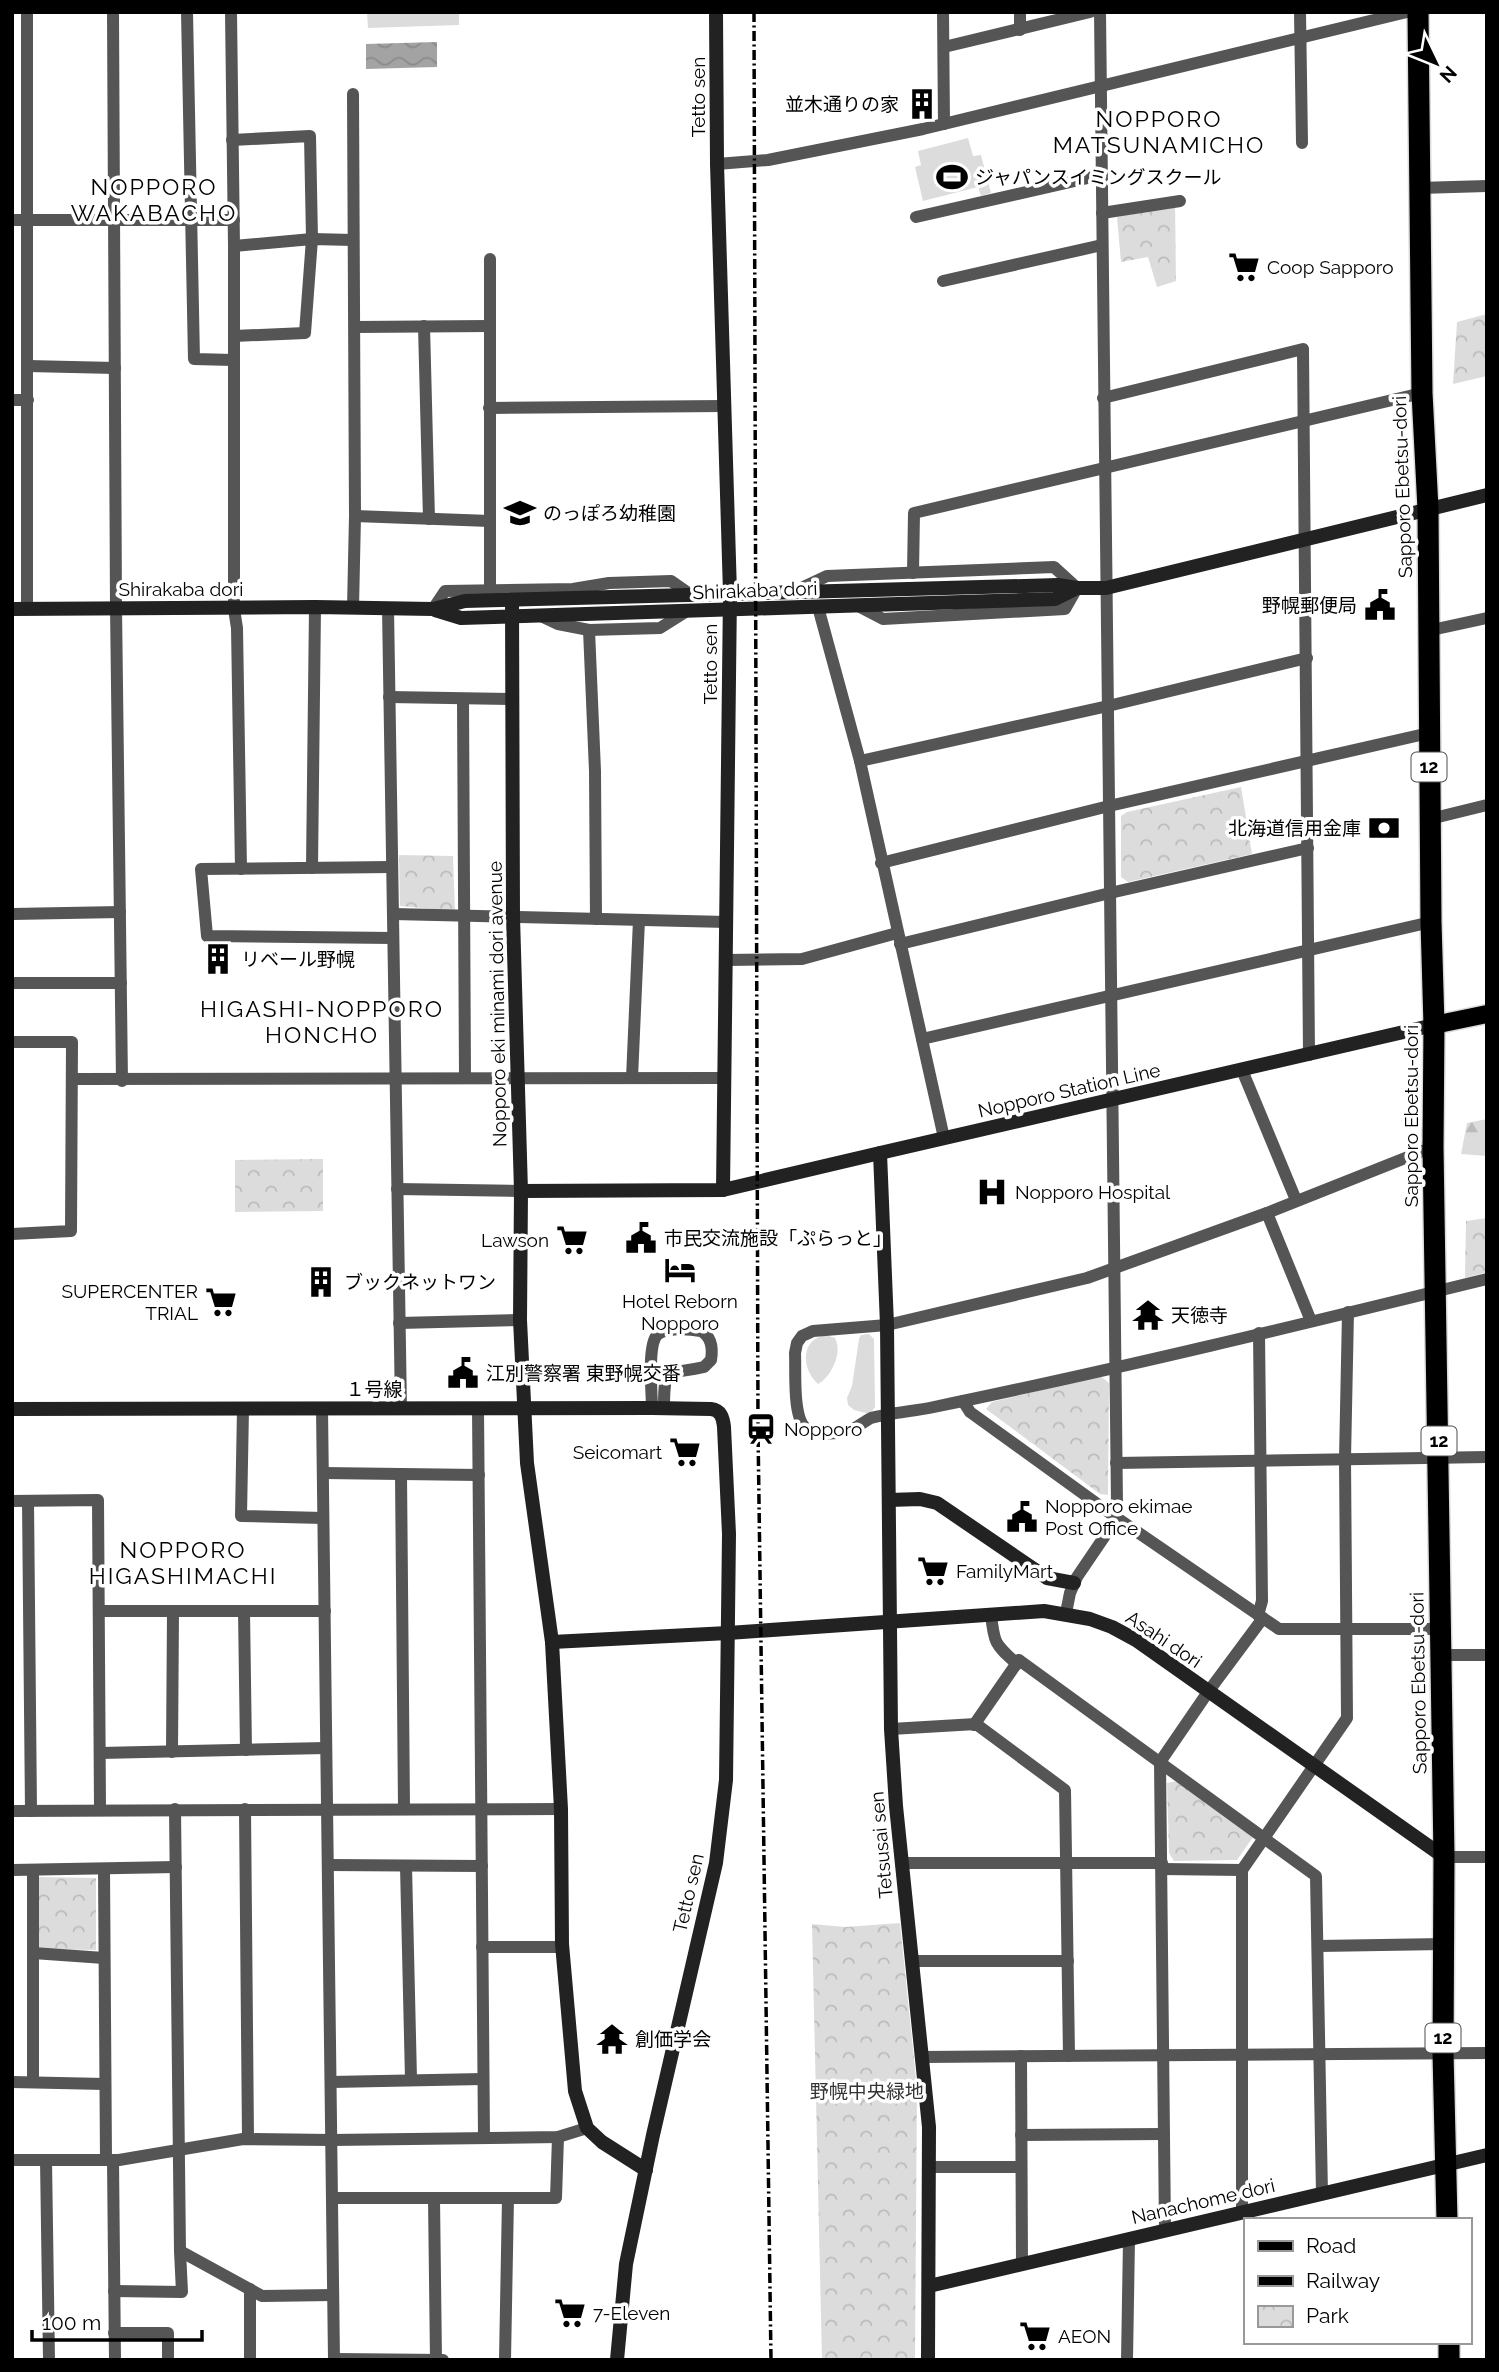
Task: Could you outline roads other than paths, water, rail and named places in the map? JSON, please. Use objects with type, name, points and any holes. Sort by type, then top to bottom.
[{"type":"highway","name":"Sapporo Ebetsu-dori","points":[[1418,12],[1422,393],[1428,509],[1430,922],[1434,1025],[1433,1147],[1447,2218]]},
{"type":"main road","points":[[1434,1025],[1487,1014]]},
{"type":"street","points":[[20,608],[28,400],[27,12]]},
{"type":"street","points":[[113,12],[122,1080]]},
{"type":"street","points":[[187,12],[194,359],[233,360]]},
{"type":"street","points":[[231,12],[234,609],[237,628],[241,869]]},
{"type":"street","name":"Tetto sen","points":[[716,12],[717,164],[730,593],[723,1190]]},
{"type":"street","points":[[943,12],[944,124]]},
{"type":"street","points":[[1020,12],[1020,30]]},
{"type":"street","points":[[944,47],[1090,12]]},
{"type":"street","points":[[1066,1613],[1074,1583],[1113,1524],[1116,1504],[1100,12]]},
{"type":"street","points":[[1300,12],[1302,143]]},
{"type":"street","points":[[717,164],[768,160],[944,124],[1407,12]]},
{"type":"street","points":[[353,608],[354,94]]},
{"type":"street","points":[[232,140],[310,136],[312,239],[305,333],[234,336]]},
{"type":"street","points":[[916,217],[1101,175]]},
{"type":"street","points":[[1419,188],[1487,186]]},
{"type":"street","points":[[1102,213],[1180,201]]},
{"type":"street","points":[[12,220],[234,220]]},
{"type":"street","points":[[234,246],[312,239],[353,240]]},
{"type":"street","points":[[943,281],[1102,245]]},
{"type":"street","points":[[490,259],[490,589]]},
{"type":"street","points":[[424,326],[429,519]]},
{"type":"street","points":[[355,327],[490,327]]},
{"type":"street","points":[[1103,398],[1303,349],[1309,1055]]},
{"type":"street","points":[[28,366],[115,368]]},
{"type":"street","points":[[913,573],[914,513],[1422,393]]},
{"type":"street","points":[[12,400],[28,400]]},
{"type":"street","points":[[489,408],[724,406]]},
{"type":"street","name":"Shirakaba dori","points":[[20,608],[433,609],[465,601],[1058,585],[1077,588],[1106,587],[1487,495]]},
{"type":"street","points":[[355,516],[490,521]]},
{"type":"street","points":[[795,591],[827,576],[1054,567],[1077,588]]},
{"type":"street","points":[[433,609],[445,591],[573,589],[609,583],[671,581],[691,594]]},
{"type":"street","name":"Shirakaba dori","points":[[433,609],[461,618],[858,606],[1055,599],[1077,588]]},
{"type":"street","name":"Nopporo eki minami dori avenue","points":[[512,600],[513,917],[521,1191],[520,1320],[527,1463],[552,1642],[561,1809],[562,1947],[575,2091],[587,2128]]},
{"type":"street","points":[[312,868],[314,607]]},
{"type":"street","points":[[818,607],[860,761],[944,1138]]},
{"type":"street","points":[[388,608],[401,1409]]},
{"type":"street","points":[[541,616],[558,624],[589,630],[660,628],[688,611]]},
{"type":"street","points":[[1427,631],[1487,618]]},
{"type":"street","points":[[589,630],[595,771],[596,919]]},
{"type":"street","points":[[860,761],[1307,658]]},
{"type":"street","points":[[389,698],[511,699]]},
{"type":"street","points":[[463,699],[465,1078]]},
{"type":"street","points":[[881,863],[1109,806],[1429,733]]},
{"type":"street","points":[[1430,819],[1487,805]]},
{"type":"street","points":[[726,960],[802,960],[1308,848]]},
{"type":"street","points":[[392,867],[201,869],[207,936],[393,938]]},
{"type":"street","points":[[12,914],[120,912]]},
{"type":"street","points":[[393,914],[727,922]]},
{"type":"street","points":[[632,1078],[639,920]]},
{"type":"street","points":[[922,1039],[1430,922]]},
{"type":"street","points":[[12,983],[121,983]]},
{"type":"street","name":"Nopporo Station Line","points":[[521,1191],[723,1190],[1434,1025]]},
{"type":"street","points":[[12,1042],[72,1042],[71,1231],[12,1234]]},
{"type":"street","points":[[1242,1070],[1296,1200]]},
{"type":"street","points":[[72,1079],[724,1078]]},
{"type":"street","points":[[1433,1147],[1266,1213],[1087,1278],[887,1325],[813,1331],[802,1336],[795,1353],[797,1414],[801,1424],[808,1430],[822,1434],[837,1433],[871,1419],[1115,1367],[1487,1279]]},
{"type":"street","points":[[880,1153],[887,1325]]},
{"type":"street","points":[[397,1189],[521,1191]]},
{"type":"street","points":[[1266,1213],[1311,1321]]},
{"type":"street","points":[[1242,2211],[1242,1870],[1347,1718],[1345,1459],[1348,1312]]},
{"type":"street","points":[[399,1323],[520,1320]]},
{"type":"street","name":"Tetsusai sen","points":[[887,1325],[891,1729],[929,2127],[928,2360]]},
{"type":"street","points":[[665,1331],[701,1331],[712,1342],[711,1360],[704,1367],[676,1370],[667,1377],[658,1408],[652,1347],[656,1337],[665,1331]]},
{"type":"street","points":[[1165,2230],[1160,1762],[1261,1616],[1259,1333]]},
{"type":"street","points":[[963,1401],[970,1412],[1114,1516],[1279,1629],[1440,1629]]},
{"type":"street","points":[[478,1408],[484,2138]]},
{"type":"street","name":"１号線","points":[[12,1409],[715,1409],[722,1416],[724,1427]]},
{"type":"street","points":[[243,1409],[241,1516],[323,1518]]},
{"type":"street","points":[[322,1409],[334,2359],[443,2360]]},
{"type":"street","name":"Tetto sen","points":[[617,2360],[626,2264],[716,1863],[726,1780],[729,1534],[724,1427]]},
{"type":"street","points":[[1116,1463],[1487,1457]]},
{"type":"street","points":[[323,1474],[479,1475]]},
{"type":"street","points":[[401,1474],[404,1808]]},
{"type":"street","points":[[889,1500],[920,1499],[937,1503],[1047,1578],[1074,1583]]},
{"type":"street","points":[[12,1501],[98,1500],[100,1809]]},
{"type":"street","points":[[28,1501],[31,1811]]},
{"type":"street","points":[[99,1611],[325,1611]]},
{"type":"street","points":[[172,1752],[173,1611]]},
{"type":"street","points":[[244,1611],[246,1750]]},
{"type":"street","name":"Asahi dori","points":[[552,1642],[890,1623],[1044,1611],[1066,1613],[1112,1627],[1136,1640],[1444,1857]]},
{"type":"street","points":[[991,1614],[993,1638],[1017,1664]]},
{"type":"street","points":[[1440,1655],[1487,1655]]},
{"type":"street","points":[[974,1725],[1019,1660],[1316,1875],[1322,2194]]},
{"type":"street","points":[[891,1729],[974,1725],[1065,1790],[1069,2056]]},
{"type":"street","points":[[100,1753],[327,1748]]},
{"type":"street","points":[[12,1811],[245,1808],[561,1809]]},
{"type":"street","points":[[245,1808],[248,2139]]},
{"type":"street","points":[[114,2291],[182,2292],[175,1809]]},
{"type":"street","points":[[1444,1857],[1487,1857]]},
{"type":"street","points":[[902,1863],[1067,1863],[1242,1870]]},
{"type":"street","points":[[328,1865],[482,1866]]},
{"type":"street","points":[[406,1866],[411,2079]]},
{"type":"street","points":[[12,1870],[176,1867]]},
{"type":"street","points":[[104,1869],[105,2084],[115,2360]]},
{"type":"street","points":[[33,1870],[33,2082]]},
{"type":"street","points":[[1318,1946],[1444,1944]]},
{"type":"street","points":[[482,1947],[562,1947]]},
{"type":"street","points":[[33,1953],[104,1958]]},
{"type":"street","points":[[912,1961],[1068,1961]]},
{"type":"street","points":[[922,2057],[1487,2053]]},
{"type":"street","points":[[1021,2056],[1022,2264]]},
{"type":"street","points":[[331,2082],[483,2079]]},
{"type":"street","points":[[12,2082],[105,2084]]},
{"type":"street","points":[[12,2161],[109,2160],[248,2139],[558,2137],[587,2128],[602,2142],[646,2170]]},
{"type":"street","points":[[1021,2135],[1164,2134]]},
{"type":"street","points":[[332,2198],[556,2198],[558,2137]]},
{"type":"street","name":"Nanachome dori","points":[[929,2286],[1487,2155]]},
{"type":"street","points":[[46,2160],[49,2360]]},
{"type":"street","points":[[929,2167],[1021,2167]]},
{"type":"street","points":[[434,2198],[436,2360]]},
{"type":"street","points":[[505,2360],[508,2198]]},
{"type":"street","points":[[1127,2360],[1129,2239]]},
{"type":"street","points":[[180,2251],[262,2296],[333,2295]]},
{"type":"street","points":[[250,2289],[250,2360]]},
{"type":"street","points":[[114,2333],[168,2333],[168,2360]]},
{"type":"water","points":[[437,42],[437,67],[366,69],[366,44]]},
{"type":"railway","points":[[754,12],[758,1430],[771,2360]]},
{"type":"place","name":"並木通りの家","points":[[922,104]]},
{"type":"place","name":"ジャパンスイミングスクール","points":[[952,177]]},
{"type":"place","name":"Coop Sapporo","points":[[1244,267]]},
{"type":"place","name":"のっぽろ幼稚園","points":[[520,513]]},
{"type":"place","name":"野幌郵便局","points":[[1380,605]]},
{"type":"place","name":"北海道信用金庫","points":[[1384,828]]},
{"type":"place","name":"リベール野幌","points":[[218,959]]},
{"type":"place","name":"Nopporo Hospital","points":[[992,1192]]},
{"type":"place","name":"市民交流施設「ぷらっと」","points":[[641,1238]]},
{"type":"place","name":"Lawson","points":[[572,1240]]},
{"type":"place","name":"Hotel Reborn Nopporo","points":[[680,1270]]},
{"type":"place","name":"ブックネットワン","points":[[321,1282]]},
{"type":"place","name":"SUPERCENTER TRIAL","points":[[221,1302]]},
{"type":"place","name":"天徳寺","points":[[1148,1315]]},
{"type":"place","name":"江別警察署 東野幌交番","points":[[463,1373]]},
{"type":"place","name":"Nopporo","points":[[761,1429]]},
{"type":"place","name":"Seicomart","points":[[685,1452]]},
{"type":"place","name":"Nopporo ekimae Post Office","points":[[1022,1517]]},
{"type":"place","name":"FamilyMart","points":[[933,1571]]},
{"type":"place","name":"創価学会","points":[[612,2039]]},
{"type":"place","name":"7-Eleven","points":[[570,2313]]},
{"type":"place","name":"AEON","points":[[1035,2336]]},
{"type":"district","name":"NOPPORO MATSUNAMICHO","points":[[1159,132]]},
{"type":"district","name":"NOPPORO WAKABACHO","points":[[154,200]]},
{"type":"district","name":"HIGASHI-NOPPORO HONCHO","points":[[322,1022]]},
{"type":"district","name":"NOPPORO HIGASHIMACHI","points":[[183,1563]]},
{"type":"park label","name":"野幌中央緑地","points":[[867,2091]]}]
